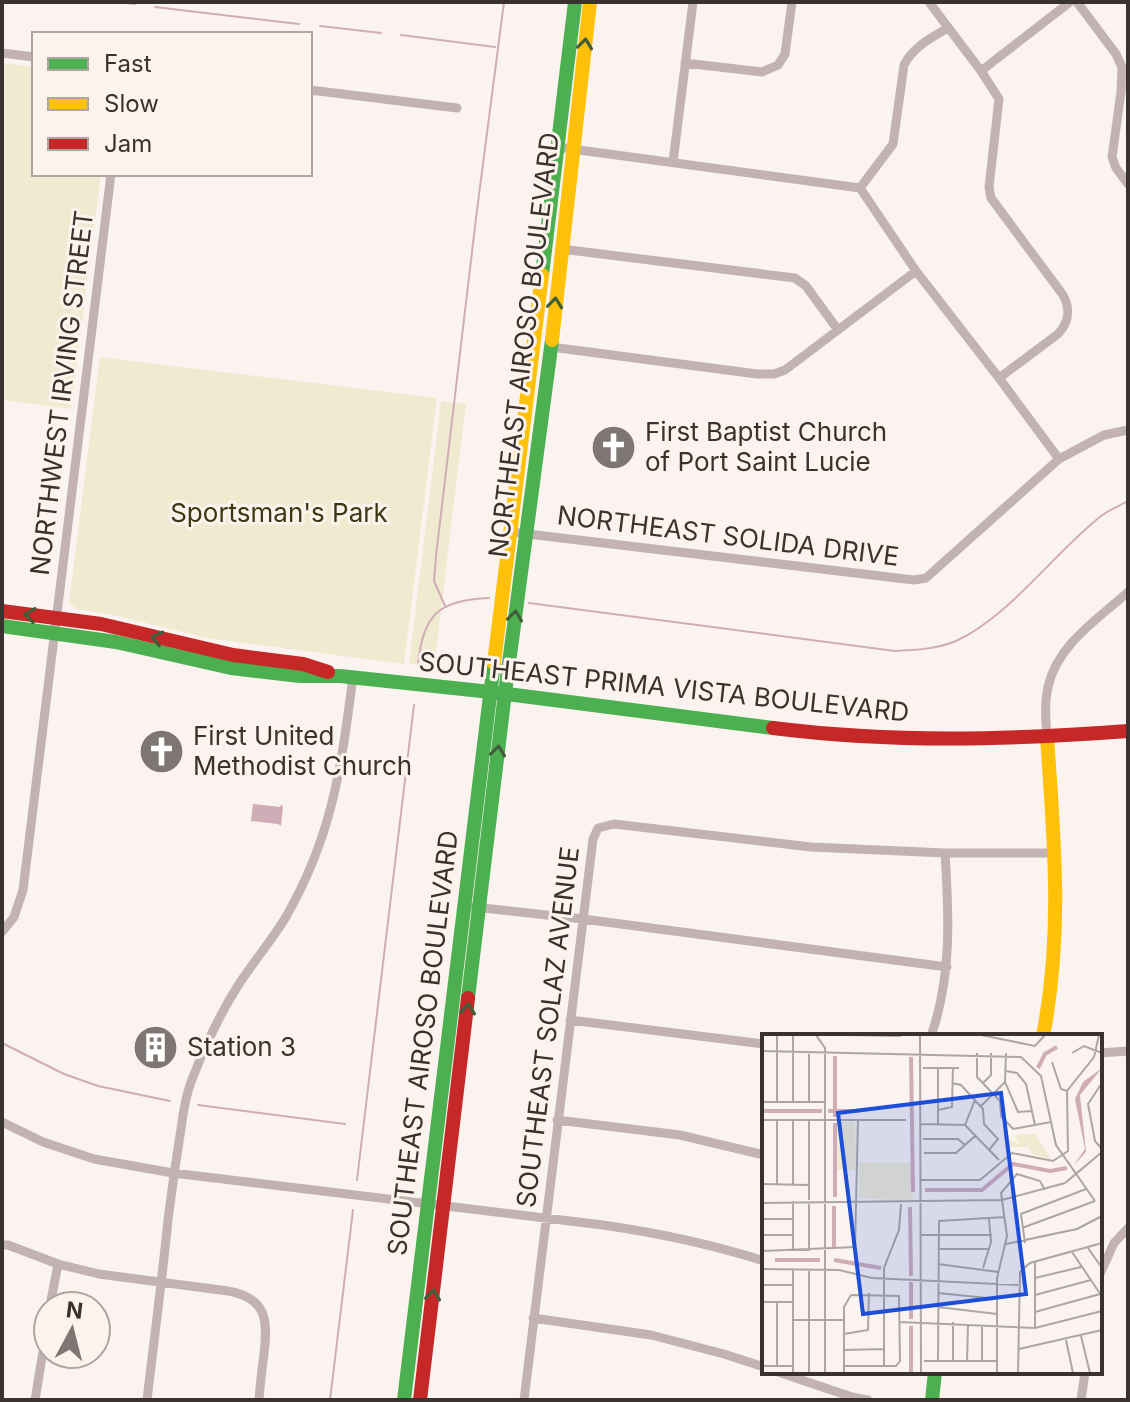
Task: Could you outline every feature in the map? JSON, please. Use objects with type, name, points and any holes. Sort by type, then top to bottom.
[{"type":"main road","name":"NORTHEAST AIROSO BOULEVARD","points":[[518,533],[551,347],[561,249],[575,2]]},
{"type":"main road","name":"NORTHEAST AIROSO BOULEVARD","points":[[498,692],[565,148],[590,2]]},
{"type":"main road","points":[[2,611],[101,624],[233,655],[303,664],[346,677]]},
{"type":"main road","points":[[2,626],[116,642],[219,666],[300,676],[346,677]]},
{"type":"main road","name":"SOUTHEAST PRIMA VISTA BOULEVARD","points":[[346,677],[498,692],[830,735],[914,739],[1047,737],[1128,731]]},
{"type":"main road","name":"SOUTHEAST AIROSO BOULEVARD","points":[[404,1400],[465,905],[498,692]]},
{"type":"main road","name":"SOUTHEAST AIROSO BOULEVARD","points":[[420,1400],[480,908],[498,692]]},
{"type":"main road","points":[[1043,1034],[1053,983],[1056,920],[1047,737]]},
{"type":"main road","points":[[445,1057],[462,1059]]},
{"type":"main road","points":[[410,1347],[427,1349]]},
{"type":"main road","points":[[932,1400],[935,1374]]},
{"type":"street","points":[[673,162],[693,2]]},
{"type":"street","points":[[685,63],[762,72],[778,65],[785,54],[792,2]]},
{"type":"street","points":[[929,2],[997,94],[999,104],[989,187],[991,198],[1063,295],[1069,312],[1066,324],[1058,334],[999,378]]},
{"type":"street","points":[[981,71],[1070,2]]},
{"type":"street","points":[[1077,2],[1116,54],[1122,67],[1112,157],[1128,184]]},
{"type":"street","points":[[860,188],[893,144],[904,65],[908,56],[948,28]]},
{"type":"street","points":[[2,53],[32,57]]},
{"type":"street","points":[[312,90],[457,108]]},
{"type":"street","points":[[565,148],[860,188],[916,271],[1059,459]]},
{"type":"street","name":"NORTHWEST IRVING STREET","points":[[2,932],[14,917],[23,890],[111,176]]},
{"type":"street","points":[[561,249],[795,278],[806,286],[838,330]]},
{"type":"street","points":[[551,347],[768,375],[785,370],[916,271]]},
{"type":"street","name":"NORTHEAST SOLIDA DRIVE","points":[[518,533],[914,580],[926,578],[1059,459],[1104,435],[1128,430]]},
{"type":"street","points":[[1047,737],[1048,685],[1057,662],[1070,644],[1128,592]]},
{"type":"street","points":[[147,1400],[173,1173],[185,1102],[208,1040],[239,984],[286,916],[310,870],[327,824],[342,760],[346,677]]},
{"type":"street","name":"SOUTHEAST SOLAZ AVENUE","points":[[524,1400],[593,839],[598,828],[614,824],[811,847],[945,853],[1053,853]]},
{"type":"street","points":[[932,1034],[947,967],[949,922],[945,853]]},
{"type":"street","points":[[465,905],[947,967]]},
{"type":"street","points":[[570,1020],[762,1044]]},
{"type":"street","points":[[1102,1053],[1128,1051]]},
{"type":"street","points":[[557,1120],[680,1135],[762,1155]]},
{"type":"street","points":[[2,1122],[43,1142],[94,1159],[173,1173],[650,1232],[717,1246],[762,1260]]},
{"type":"street","points":[[1102,1270],[1114,1243],[1128,1228]]},
{"type":"street","points":[[2,1245],[99,1274],[239,1293],[252,1299],[266,1322],[259,1400]]},
{"type":"street","points":[[53,1290],[58,1264]]},
{"type":"street","points":[[533,1318],[651,1335],[762,1366]]},
{"type":"street","points":[[35,1400],[40,1370]]},
{"type":"street","points":[[784,1374],[868,1400]]},
{"type":"street","points":[[1081,1400],[1085,1374]]},
{"type":"green space","points":[[2,63],[32,67],[32,176],[101,176],[71,409],[2,400]]},
{"type":"green space","name":"Sportsman's Park","points":[[100,357],[437,398],[404,664],[207,638],[76,609],[69,602]]},
{"type":"green space","points":[[441,401],[466,404],[434,667],[409,664]]},
{"type":"shaded area","points":[[253,804],[283,806],[281,826],[251,821]]},
{"type":"waterway","points":[[117,2],[135,4]]},
{"type":"waterway","points":[[445,606],[434,581],[436,556],[504,2]]},
{"type":"waterway","points":[[155,7],[299,24]]},
{"type":"waterway","points":[[320,26],[381,33]]},
{"type":"waterway","points":[[401,35],[495,47]]},
{"type":"waterway","points":[[529,603],[895,651],[919,650],[956,641],[976,630],[1013,600],[1083,531],[1104,514],[1128,501]]},
{"type":"waterway","points":[[418,664],[424,633],[437,613],[458,602],[489,598]]},
{"type":"waterway","points":[[357,1180],[414,705]]},
{"type":"waterway","points":[[2,1043],[64,1074],[98,1086],[170,1101]]},
{"type":"waterway","points":[[198,1105],[345,1124]]},
{"type":"waterway","points":[[330,1400],[353,1210]]},
{"type":"traffic: fast","points":[[542,275],[575,2]]},
{"type":"traffic: fast","points":[[468,998],[552,340]]},
{"type":"traffic: fast","points":[[2,626],[116,642],[231,668],[491,692],[773,728]]},
{"type":"traffic: fast","points":[[404,1400],[494,663]]},
{"type":"traffic: fast","points":[[932,1400],[935,1374]]},
{"type":"traffic: slow","points":[[552,340],[590,2]]},
{"type":"traffic: slow","points":[[494,663],[542,275]]},
{"type":"traffic: slow","points":[[1043,1034],[1055,923],[1047,737]]},
{"type":"traffic: jam","points":[[2,611],[101,624],[233,655],[303,664],[328,672]]},
{"type":"traffic: jam","points":[[773,728],[906,738],[1128,731]]},
{"type":"traffic: jam","points":[[420,1400],[468,998]]},
{"type":"place","name":"First Baptist Church of Port Saint Lucie","points":[[614,447]]},
{"type":"place","name":"First United Methodist Church","points":[[162,751]]},
{"type":"place","name":"Station 3","points":[[156,1047]]}]
